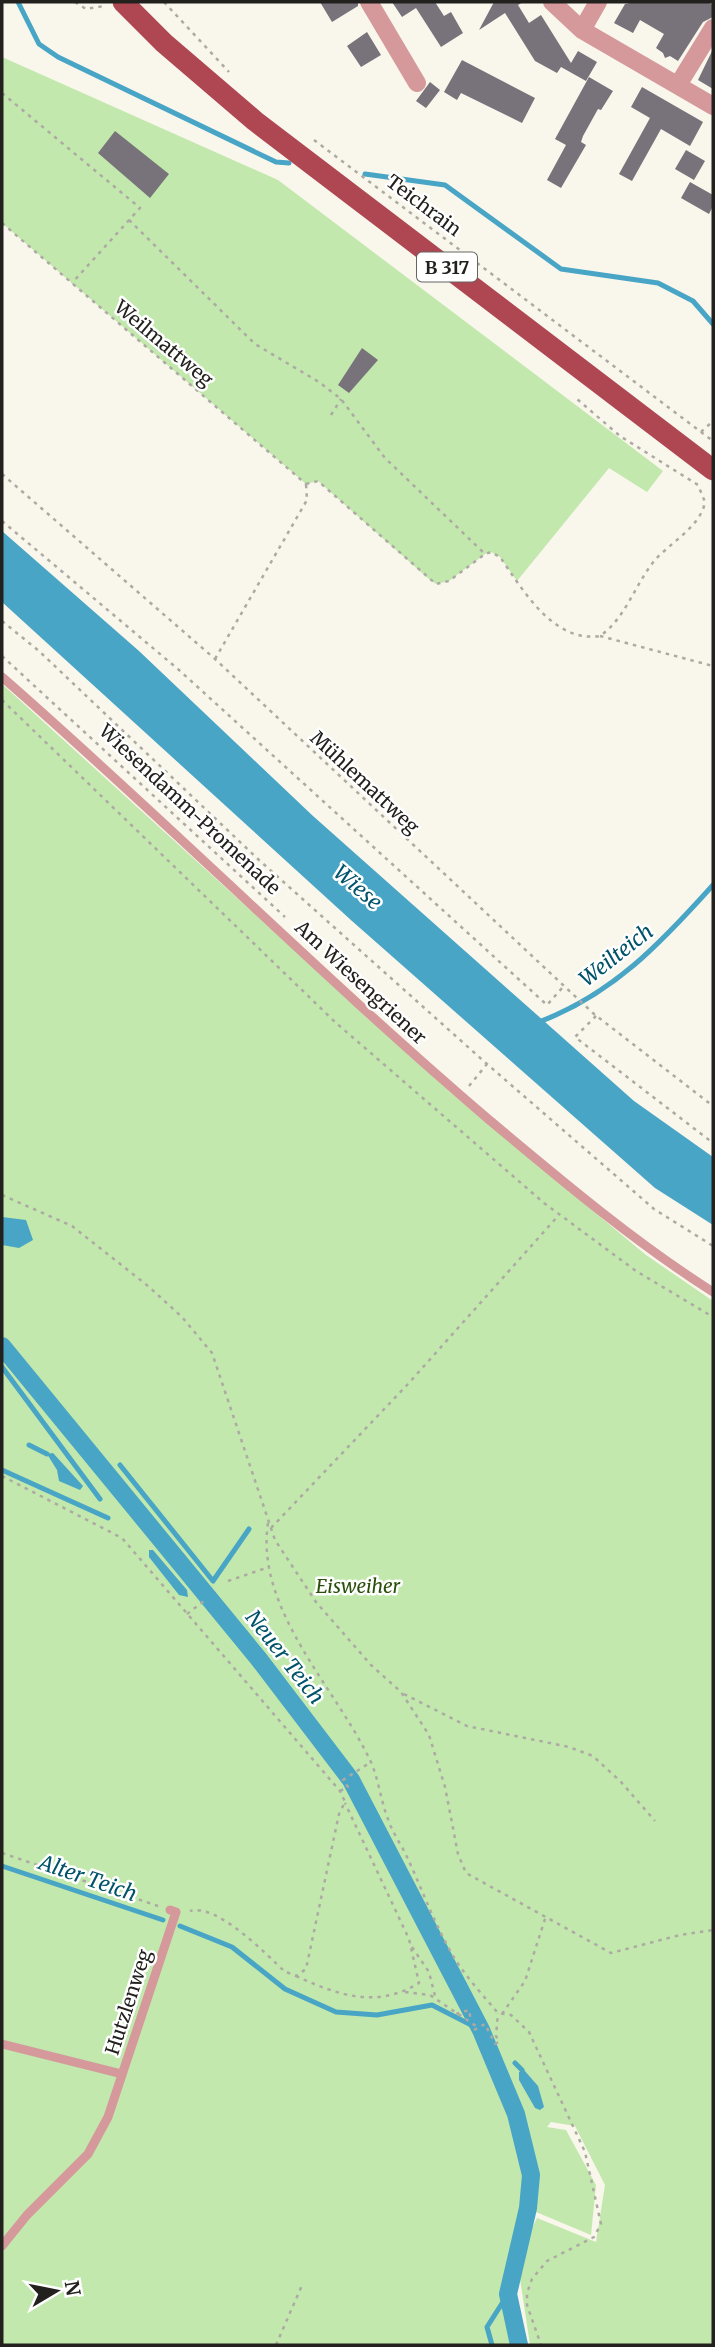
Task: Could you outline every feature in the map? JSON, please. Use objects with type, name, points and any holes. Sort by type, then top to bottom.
[{"type":"main road","name":"B 317","points":[[120,6],[209,83],[306,160],[713,470]]},
{"type":"street","points":[[369,2],[417,83]]},
{"type":"street","points":[[552,2],[583,30],[713,106]]},
{"type":"street","points":[[583,30],[598,2]]},
{"type":"street","points":[[678,85],[713,28]]},
{"type":"lane","name":"Am Wiesengriener","points":[[2,677],[398,1042],[565,1184],[666,1262],[713,1292]]},
{"type":"lane","name":"Hutzlenweg","points":[[2,2246],[27,2215],[88,2154],[108,2117],[173,1911]]},
{"type":"lane","points":[[2,2044],[122,2074]]},
{"type":"path","points":[[75,2],[86,9],[120,6]]},
{"type":"path","points":[[164,2],[237,80]]},
{"type":"path","points":[[2,93],[140,208],[72,283]]},
{"type":"path","name":"Teichrain","points":[[308,136],[713,441]]},
{"type":"path","points":[[129,220],[255,344],[319,382],[341,399],[385,458],[485,554],[491,552],[500,557],[544,614],[562,630],[582,637],[600,636],[713,666]]},
{"type":"path","name":"Weilmattweg","points":[[2,223],[306,484],[318,481],[436,584],[449,581],[485,554]]},
{"type":"path","points":[[331,415],[341,399]]},
{"type":"path","points":[[577,399],[611,430],[698,485],[705,502],[701,516],[655,560],[617,620],[600,636]]},
{"type":"path","points":[[701,432],[713,421]]},
{"type":"path","name":"Mühlemattweg","points":[[2,474],[215,660],[563,987],[713,1106]]},
{"type":"path","points":[[215,660],[307,500],[306,484]]},
{"type":"path","points":[[2,521],[179,670],[547,1005],[563,987]]},
{"type":"path","points":[[2,621],[39,651],[258,860],[486,1064],[654,1209],[713,1246]]},
{"type":"path","name":"Wiesendamm-Promenade","points":[[2,656],[293,924]]},
{"type":"path","points":[[2,700],[335,1022],[558,1215],[636,1271],[713,1317]]},
{"type":"path","points":[[595,1015],[575,1037],[713,1143]]},
{"type":"path","points":[[460,1077],[469,1086],[486,1064]]},
{"type":"path","points":[[2,1195],[72,1227],[148,1286],[182,1317],[212,1353],[275,1540],[316,1602],[371,1665],[401,1692],[467,1726],[559,1744],[593,1756],[621,1782],[655,1821]]},
{"type":"path","points":[[271,1528],[408,1384],[558,1215]]},
{"type":"path","points":[[2,1476],[122,1538],[340,1791],[410,1944],[429,1972],[436,2000]]},
{"type":"path","points":[[269,1520],[264,1548],[273,1585],[303,1646],[371,1762],[383,1790],[387,1819],[436,1922],[453,1955],[500,2013],[511,2015],[529,2032],[585,2152],[601,2224],[594,2237],[547,2261],[533,2279],[527,2293],[527,2305],[541,2345]]},
{"type":"path","points":[[228,1580],[269,1567]]},
{"type":"path","points":[[187,1614],[204,1601]]},
{"type":"path","points":[[401,1692],[429,1735],[445,1787],[458,1854],[466,1873],[611,1953],[680,1935],[713,1930]]},
{"type":"path","points":[[340,1791],[348,1787],[344,1779],[371,1762]]},
{"type":"path","points":[[296,1976],[306,1969],[311,1958],[339,1814],[345,1802]]},
{"type":"path","points":[[2,1853],[173,1911],[196,1909],[227,1921],[284,1971],[337,1994],[355,1998],[405,1992],[429,1995],[479,2028]]},
{"type":"path","points":[[474,2030],[485,2024],[495,2044],[499,2042],[496,2036],[500,2013],[526,1981],[546,1916]]},
{"type":"path","points":[[405,1992],[419,1983],[410,1944]]},
{"type":"path","points":[[456,2014],[469,2010],[471,2022]]},
{"type":"path","points":[[276,2345],[303,2283]]},
{"type":"path","points":[[520,2292],[527,2293]]},
{"type":"green space","points":[[2,57],[278,180],[663,471],[647,492],[609,468],[517,581],[500,557],[491,552],[449,581],[436,584],[318,481],[306,484],[2,223]]},
{"type":"green space","name":"Eisweiher","points":[[2,684],[450,1092],[646,1255],[713,1301],[713,2345],[530,2345],[517,2259],[537,2218],[596,2242],[605,2185],[575,2126],[551,2122],[547,2127],[566,2130],[596,2185],[591,2235],[536,2212],[505,2268],[516,2345],[2,2345]]},
{"type":"water","name":"Wiese","points":[[2,531],[139,651],[313,816],[634,1101],[713,1157],[713,1225],[655,1188],[352,921],[2,602]]},
{"type":"water","points":[[2,1217],[26,1220],[33,1240],[19,1248],[2,1245]]},
{"type":"water","points":[[53,1453],[83,1486],[80,1490],[59,1481],[57,1470],[47,1454]]},
{"type":"water","points":[[149,1550],[153,1550],[187,1590],[188,1597],[179,1595],[149,1557]]},
{"type":"water","points":[[524,2070],[538,2086],[544,2107],[540,2110],[535,2108],[519,2080],[519,2072]]},
{"type":"building","points":[[320,2],[358,2],[358,6],[332,22]]},
{"type":"building","points":[[392,2],[435,2],[444,16],[451,12],[463,33],[441,47],[416,8],[402,17]]},
{"type":"building","points":[[494,2],[523,2],[518,5],[529,23],[541,15],[571,63],[578,51],[597,62],[586,81],[561,67],[557,73],[535,61],[505,13],[479,30]]},
{"type":"building","points":[[708,2],[713,5],[713,17],[703,22],[678,61],[670,56],[665,58],[656,48],[664,34],[640,20],[633,33],[614,23],[625,4]]},
{"type":"building","points":[[367,32],[381,55],[361,67],[347,46]]},
{"type":"building","points":[[713,49],[713,89],[698,80]]},
{"type":"building","points":[[462,60],[535,98],[522,123],[461,93],[457,100],[444,92]]},
{"type":"building","points":[[589,77],[613,91],[601,110],[598,109],[583,136],[581,142],[586,145],[561,188],[547,180],[566,145],[555,139]]},
{"type":"building","points":[[430,82],[440,90],[426,108],[416,101]]},
{"type":"building","points":[[642,87],[703,122],[690,146],[661,129],[632,181],[619,174],[650,118],[631,107]]},
{"type":"building","points":[[115,131],[169,174],[150,198],[98,153]]},
{"type":"building","points":[[686,150],[705,161],[694,180],[675,169]]},
{"type":"building","points":[[690,182],[713,195],[713,206],[709,214],[681,198]]},
{"type":"building","points":[[362,348],[378,360],[349,393],[338,385]]},
{"type":"waterway","points":[[18,2],[39,44],[58,57],[276,162],[289,163]]},
{"type":"waterway","points":[[365,174],[445,185],[561,269],[658,283],[693,301],[713,324]]},
{"type":"waterway","name":"Weilteich","points":[[539,1022],[566,1010],[613,982],[655,946],[713,885]]},
{"type":"waterway","name":"Neuer Teich","points":[[2,1346],[258,1658],[351,1780],[481,2030],[516,2114],[531,2175],[528,2208],[508,2294],[519,2345]]},
{"type":"waterway","points":[[2,1367],[100,1499]]},
{"type":"waterway","points":[[29,1445],[47,1454]]},
{"type":"waterway","points":[[120,1465],[213,1581]]},
{"type":"waterway","points":[[2,1470],[108,1518]]},
{"type":"waterway","points":[[213,1581],[249,1529]]},
{"type":"waterway","name":"Alter Teich","points":[[2,1866],[163,1920]]},
{"type":"waterway","name":"Alter Teich","points":[[180,1926],[232,1947],[285,1989],[336,2012],[377,2015],[432,2005],[481,2030]]},
{"type":"waterway","points":[[515,2063],[522,2070]]},
{"type":"waterway","points":[[492,2345],[487,2327],[508,2294]]}]
